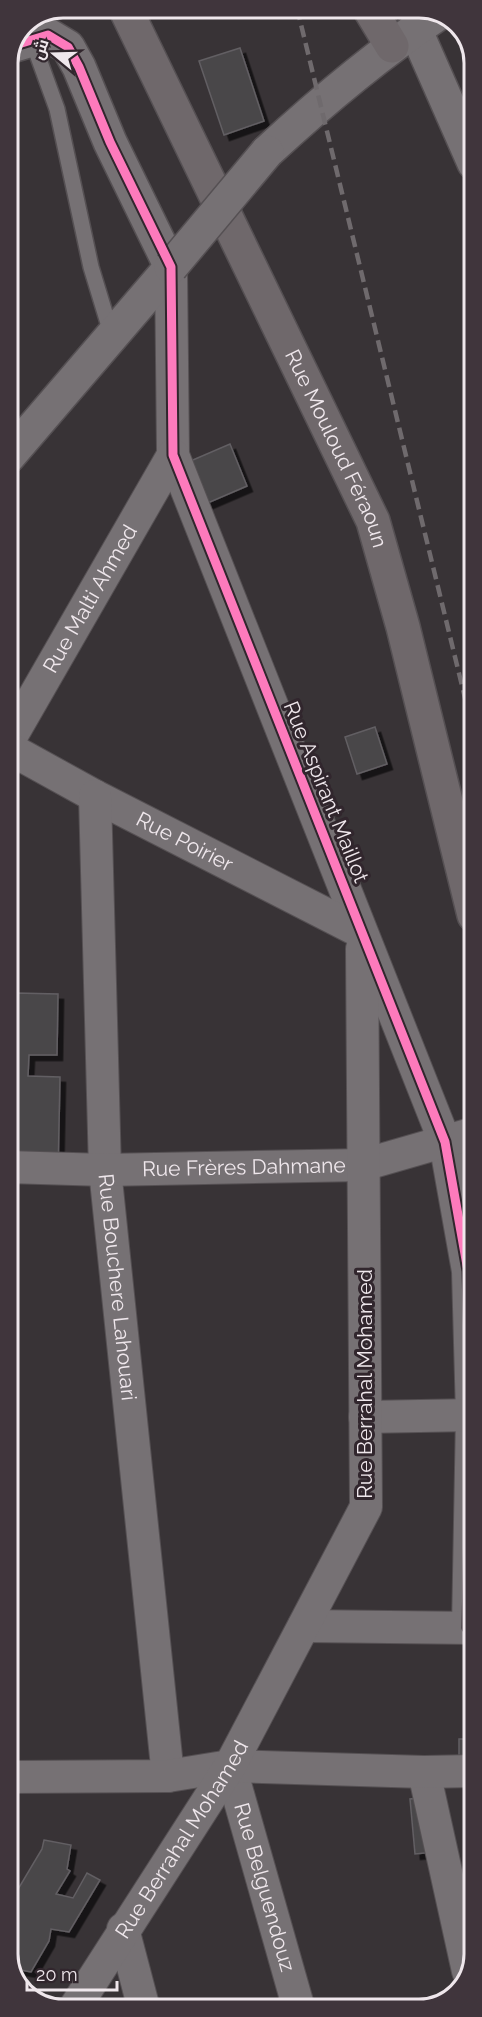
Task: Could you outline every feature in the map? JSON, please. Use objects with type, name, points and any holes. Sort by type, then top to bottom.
[{"type":"main road","name":"Rue Mouloud Féraoun","points":[[130,18],[373,521],[403,627],[464,874]]},
{"type":"main road","points":[[391,18],[415,29]]},
{"type":"street","points":[[18,445],[267,152],[320,103],[415,29],[464,140]]},
{"type":"street","points":[[23,43],[48,35],[68,47],[79,67],[110,142],[171,267],[173,455]]},
{"type":"street","name":"Rue Malti Ahmed","points":[[18,725],[173,455]]},
{"type":"street","name":"Rue Aspirant Maillot","points":[[173,455],[445,1142],[464,1249]]},
{"type":"street","name":"Rue Poirier","points":[[18,754],[95,796],[361,932]]},
{"type":"street","name":"Rue Bouchere Lahouari","points":[[95,796],[105,1170],[168,1776]]},
{"type":"street","name":"Rue Berrahal Mohamed","points":[[80,1999],[123,1929],[230,1766],[366,1507],[361,932]]},
{"type":"street","name":"Rue Frères Dahmane","points":[[18,1167],[105,1170],[363,1165],[464,1136]]},
{"type":"street","points":[[365,1417],[464,1415]]},
{"type":"street","points":[[304,1626],[464,1628]]},
{"type":"street","points":[[18,1777],[168,1776],[230,1766],[464,1771]]},
{"type":"street","name":"Rue Belguendouz","points":[[230,1766],[296,1999]]},
{"type":"street","points":[[424,1772],[464,1953]]},
{"type":"street","points":[[123,1929],[141,1999]]},
{"type":"lane","points":[[23,43],[57,110],[91,267],[112,336]]},
{"type":"building","points":[[240,48],[264,121],[224,135],[199,61]]},
{"type":"building","points":[[230,444],[247,486],[182,514],[165,472]]},
{"type":"building","points":[[375,727],[387,764],[357,774],[345,737]]},
{"type":"building","points":[[18,993],[58,994],[57,1055],[29,1055],[28,1076],[60,1077],[58,1174],[18,1172]]},
{"type":"building","points":[[459,1739],[464,1739],[464,1769],[459,1769]]},
{"type":"building","points":[[439,1796],[444,1851],[415,1854],[410,1799]]},
{"type":"building","points":[[44,1840],[71,1845],[67,1869],[70,1871],[56,1894],[73,1898],[87,1873],[100,1880],[69,1932],[51,1929],[49,1941],[31,1972],[21,1970],[19,1963],[18,1889],[42,1849]]},
{"type":"railway","points":[[299,18],[464,694]]},
{"type":"cycle path","points":[[23,43],[48,35],[68,47],[79,67],[110,142],[171,267],[173,455],[445,1142],[464,1249]]}]
